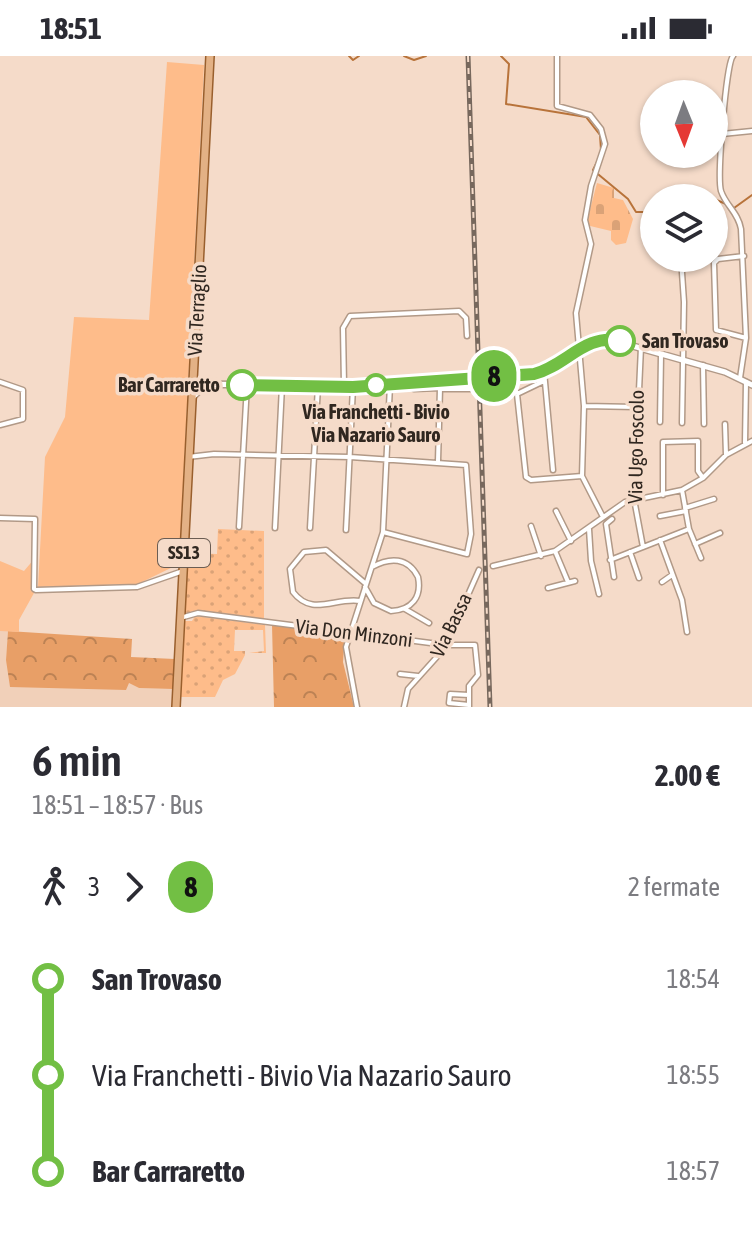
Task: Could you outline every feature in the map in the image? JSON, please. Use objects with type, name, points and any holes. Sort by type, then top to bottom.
[{"type":"main road","name":"Via Terraglio","points":[[176,707],[210,56]]},
{"type":"street","points":[[557,56],[557,106],[590,115],[603,134],[605,153],[595,172],[585,220],[591,244],[576,313],[584,406],[582,476],[603,517]]},
{"type":"street","points":[[726,80],[727,64],[733,56]]},
{"type":"street","points":[[728,133],[752,131]]},
{"type":"street","points":[[721,168],[720,189],[737,214],[744,256],[745,444]]},
{"type":"street","points":[[744,256],[718,259],[714,263],[716,330],[746,338]]},
{"type":"street","points":[[682,272],[682,423]]},
{"type":"street","points":[[344,387],[343,328],[350,316],[459,311],[466,318],[467,336]]},
{"type":"street","points":[[193,384],[353,387],[544,371],[578,349],[608,339],[703,365],[746,382]]},
{"type":"street","name":"Via Ugo Foscolo","points":[[641,347],[634,499],[643,547]]},
{"type":"street","points":[[660,422],[661,352]]},
{"type":"street","points":[[703,365],[704,424]]},
{"type":"street","points":[[194,371],[206,385]]},
{"type":"street","points":[[544,371],[553,470]]},
{"type":"street","points":[[492,391],[518,393],[544,381]]},
{"type":"street","points":[[0,382],[23,390],[26,402],[23,419],[0,425]]},
{"type":"street","points":[[409,383],[414,389],[470,389]]},
{"type":"street","points":[[192,398],[206,385]]},
{"type":"street","points":[[239,527],[247,385]]},
{"type":"street","points":[[357,707],[346,658],[349,632],[383,532],[390,385]]},
{"type":"street","points":[[275,528],[282,386]]},
{"type":"street","points":[[310,528],[318,386]]},
{"type":"street","points":[[346,530],[353,387]]},
{"type":"street","points":[[438,461],[440,388]]},
{"type":"street","points":[[518,393],[528,480],[582,476]]},
{"type":"street","points":[[584,406],[636,407]]},
{"type":"street","points":[[725,424],[726,455]]},
{"type":"street","points":[[663,495],[663,442],[698,441],[698,471],[703,478]]},
{"type":"street","points":[[493,566],[555,551],[634,499],[682,490],[703,478],[726,455],[752,441]]},
{"type":"street","points":[[188,457],[243,454],[461,462],[468,470],[469,552],[462,555],[383,532]]},
{"type":"street","points":[[682,490],[689,529],[701,558]]},
{"type":"street","points":[[660,516],[714,499]]},
{"type":"street","points":[[556,511],[571,541]]},
{"type":"street","points":[[0,518],[35,519],[37,523],[34,589],[137,587],[183,571]]},
{"type":"street","points":[[612,519],[606,524],[614,577]]},
{"type":"street","points":[[531,526],[541,556]]},
{"type":"street","points":[[589,529],[591,561],[599,594]]},
{"type":"street","points":[[610,560],[689,529]]},
{"type":"street","points":[[695,544],[720,533]]},
{"type":"street","points":[[660,540],[687,632]]},
{"type":"street","points":[[360,601],[318,606],[302,602],[291,587],[292,564],[304,552],[326,550],[366,586],[378,607],[391,611],[405,609],[429,623]]},
{"type":"street","points":[[555,551],[568,582]]},
{"type":"street","points":[[630,552],[639,578]]},
{"type":"street","points":[[372,567],[396,559],[413,568],[418,577],[419,591],[405,609]]},
{"type":"street","name":"Via Bassa","points":[[404,707],[408,689],[437,660],[446,645],[479,570]]},
{"type":"street","points":[[662,582],[672,575]]},
{"type":"street","points":[[548,588],[575,581]]},
{"type":"street","name":"Via Don Minzoni","points":[[180,618],[198,613],[446,645],[476,646],[478,675],[469,686],[469,695],[469,706],[449,703],[450,694],[469,695]]},
{"type":"street","name":"Via Bassa","points":[[400,674],[418,676]]},
{"type":"shaded area","points":[[0,631],[8,631],[6,660],[18,687],[129,683],[139,688],[173,689],[172,707],[0,707]]},
{"type":"green space","points":[[167,62],[204,65],[179,564],[138,584],[38,587],[45,457],[65,417],[74,317],[149,320]]},
{"type":"green space","points":[[597,183],[614,188],[614,198],[623,200],[633,219],[626,243],[616,245],[611,240],[611,231],[586,225]]},
{"type":"green space","points":[[218,529],[264,531],[264,619],[194,611],[184,615],[187,553],[217,554]]},
{"type":"green space","points":[[35,558],[34,593],[19,620],[19,632],[0,631],[0,561],[24,571]]},
{"type":"green space","points":[[195,616],[265,625],[266,653],[249,653],[264,651],[263,630],[235,630],[234,651],[245,651],[245,655],[235,674],[223,680],[215,697],[180,697],[184,621],[192,621]]},
{"type":"green space","points":[[272,625],[345,634],[343,662],[354,707],[274,707]]},
{"type":"green space","points":[[8,631],[132,639],[131,657],[175,659],[173,689],[139,688],[129,683],[126,690],[10,687],[6,660]]},
{"type":"waterway","points":[[349,56],[353,60],[359,56]]},
{"type":"waterway","points":[[404,56],[414,60],[426,56]]},
{"type":"waterway","points":[[501,56],[509,64],[506,104],[586,117],[600,135],[601,150]]},
{"type":"waterway","points":[[598,160],[593,170],[628,199],[636,212],[640,212]]},
{"type":"waterway","points":[[734,208],[752,195]]},
{"type":"railway","points":[[468,56],[490,707]]},
{"type":"bus line","name":"8","points":[[242,385],[353,387],[534,374],[549,369],[588,343],[604,339],[620,341]]},
{"type":"place","name":"San Trovaso","points":[[620,341]]},
{"type":"place","name":"Bar Carraretto","points":[[242,385]]},
{"type":"place","name":"Via Franchetti - Bivio Via Nazario Sauro","points":[[376,385]]}]
